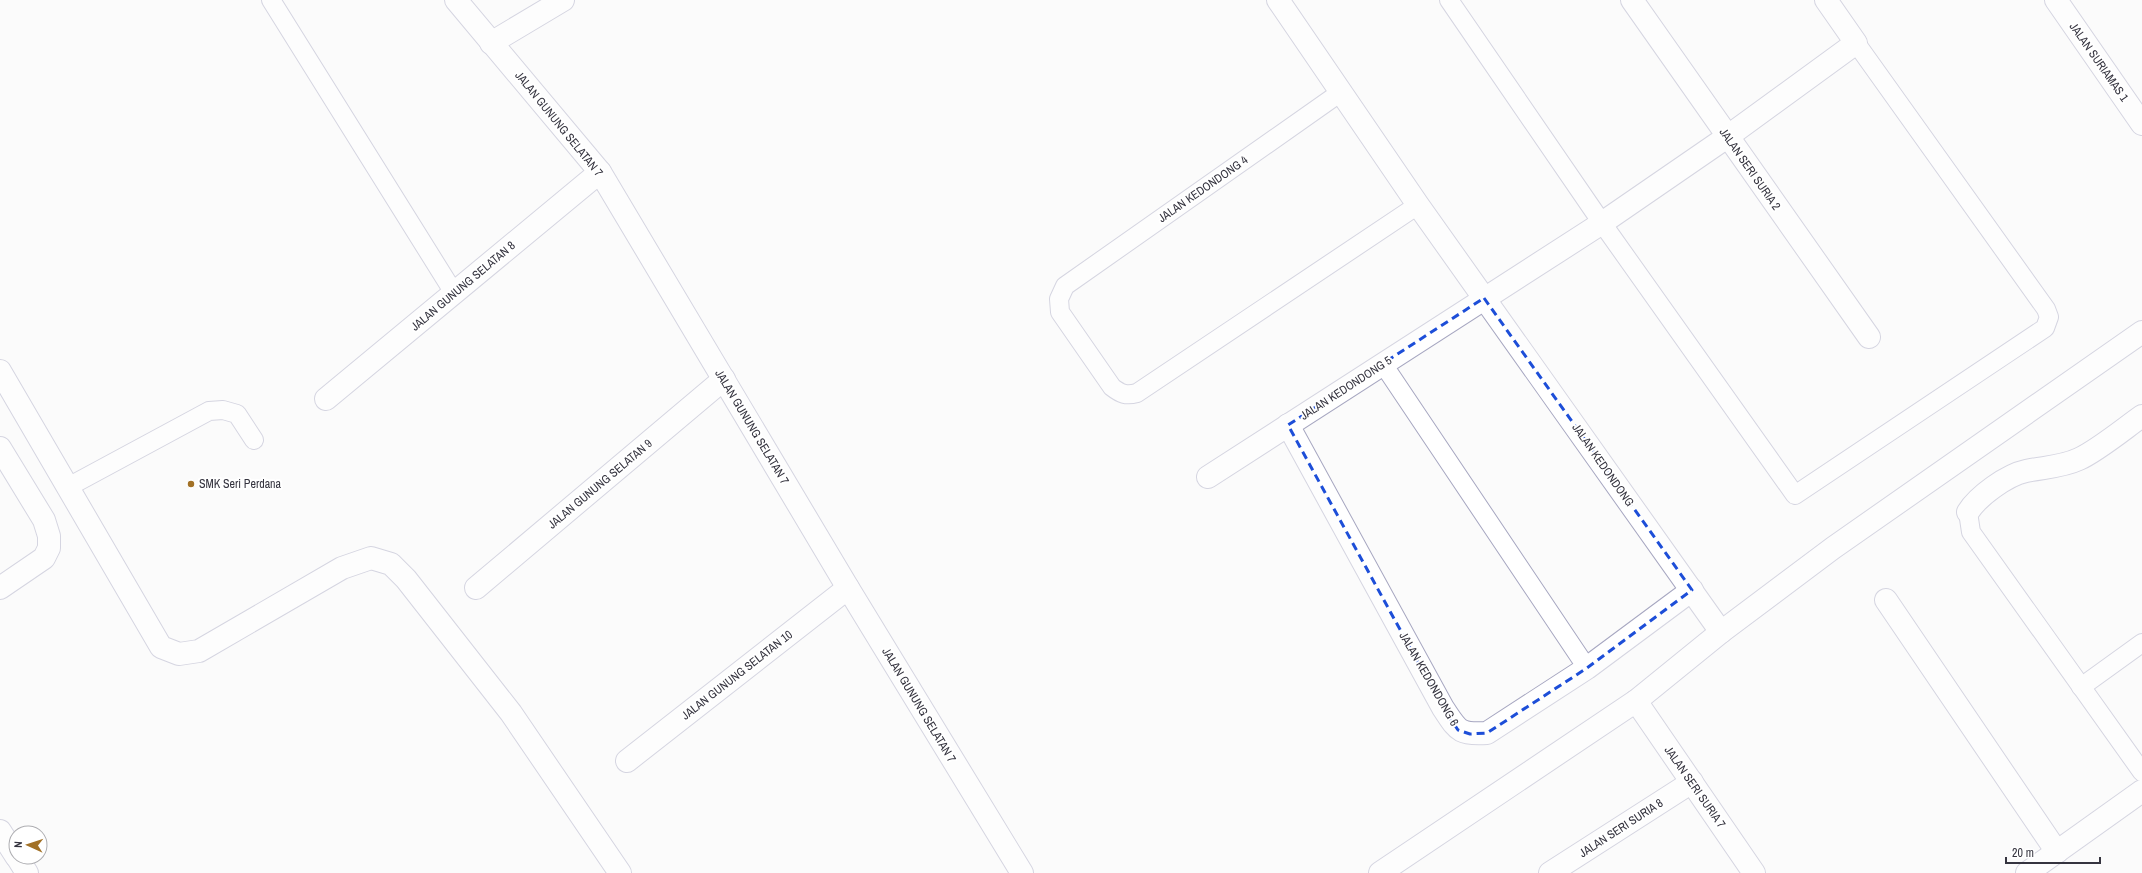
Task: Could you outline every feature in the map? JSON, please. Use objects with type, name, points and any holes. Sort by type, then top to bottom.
[{"type":"street","name":"JALAN GUNUNG SELATAN 7","points":[[456,0],[600,172],[848,588],[1022,873]]},
{"type":"street","points":[[492,43],[562,0]]},
{"type":"street","name":"JALAN KEDONDONG","points":[[1278,0],[1418,205],[1721,632]]},
{"type":"street","name":"JALAN SERI SURIA 2","points":[[1632,0],[1868,337]]},
{"type":"street","points":[[1826,0],[1856,43]]},
{"type":"street","name":"JALAN SURIAMAS 1","points":[[2056,0],[2142,124]]},
{"type":"street","name":"JALAN KEDONDONG 5","points":[[1208,477],[1602,223],[1727,137],[1856,43]]},
{"type":"street","name":"JALAN GUNUNG SELATAN 8","points":[[326,399],[600,172]]},
{"type":"street","points":[[1383,872],[1636,701],[1721,632],[1833,548],[2142,332]]},
{"type":"street","points":[[0,371],[161,647],[179,654],[199,651],[342,568],[371,558],[391,564],[406,579],[511,713],[620,873]]},
{"type":"street","name":"JALAN GUNUNG SELATAN 9","points":[[476,588],[724,379]]},
{"type":"street","points":[[1968,512],[1976,500],[2015,474],[2060,466],[2081,458],[2142,416]]},
{"type":"street","name":"JALAN KEDONDONG 6","points":[[1288,425],[1443,708],[1458,730],[1470,734],[1487,733],[1587,668],[1692,590]]},
{"type":"street","points":[[0,448],[44,520],[49,536],[50,548],[44,558],[0,588]]},
{"type":"street","name":"JALAN GUNUNG SELATAN 10","points":[[627,761],[848,588]]},
{"type":"street","points":[[1886,600],[2057,852]]},
{"type":"street","name":"JALAN SERI SURIA 7","points":[[1636,701],[1754,873]]},
{"type":"street","name":"JALAN SERI SURIA 8","points":[[1550,873],[1692,782]]},
{"type":"street","points":[[2027,873],[2142,791]]},
{"type":"street","points":[[0,832],[8,844]]},
{"type":"lane","points":[[271,0],[454,293]]},
{"type":"lane","points":[[1449,0],[1602,223],[1795,495],[2045,328],[2049,317],[2046,309],[1856,43]]},
{"type":"lane","name":"JALAN KEDONDONG 4","points":[[1341,92],[1065,286],[1059,299],[1060,312],[1112,386],[1121,394],[1131,395],[1138,393],[1418,205]]},
{"type":"lane","points":[[1383,364],[1587,668]]},
{"type":"lane","points":[[68,487],[209,411],[223,410],[237,414],[254,440]]},
{"type":"lane","points":[[1968,512],[1971,532],[2142,772]]},
{"type":"lane","points":[[2081,687],[2142,643]]},
{"type":"highlighted area","points":[[1484,298],[1692,590],[1587,668],[1487,733],[1470,734],[1458,730],[1443,708],[1288,425]]},
{"type":"place","name":"SMK Seri Perdana","points":[[191,484]]}]
